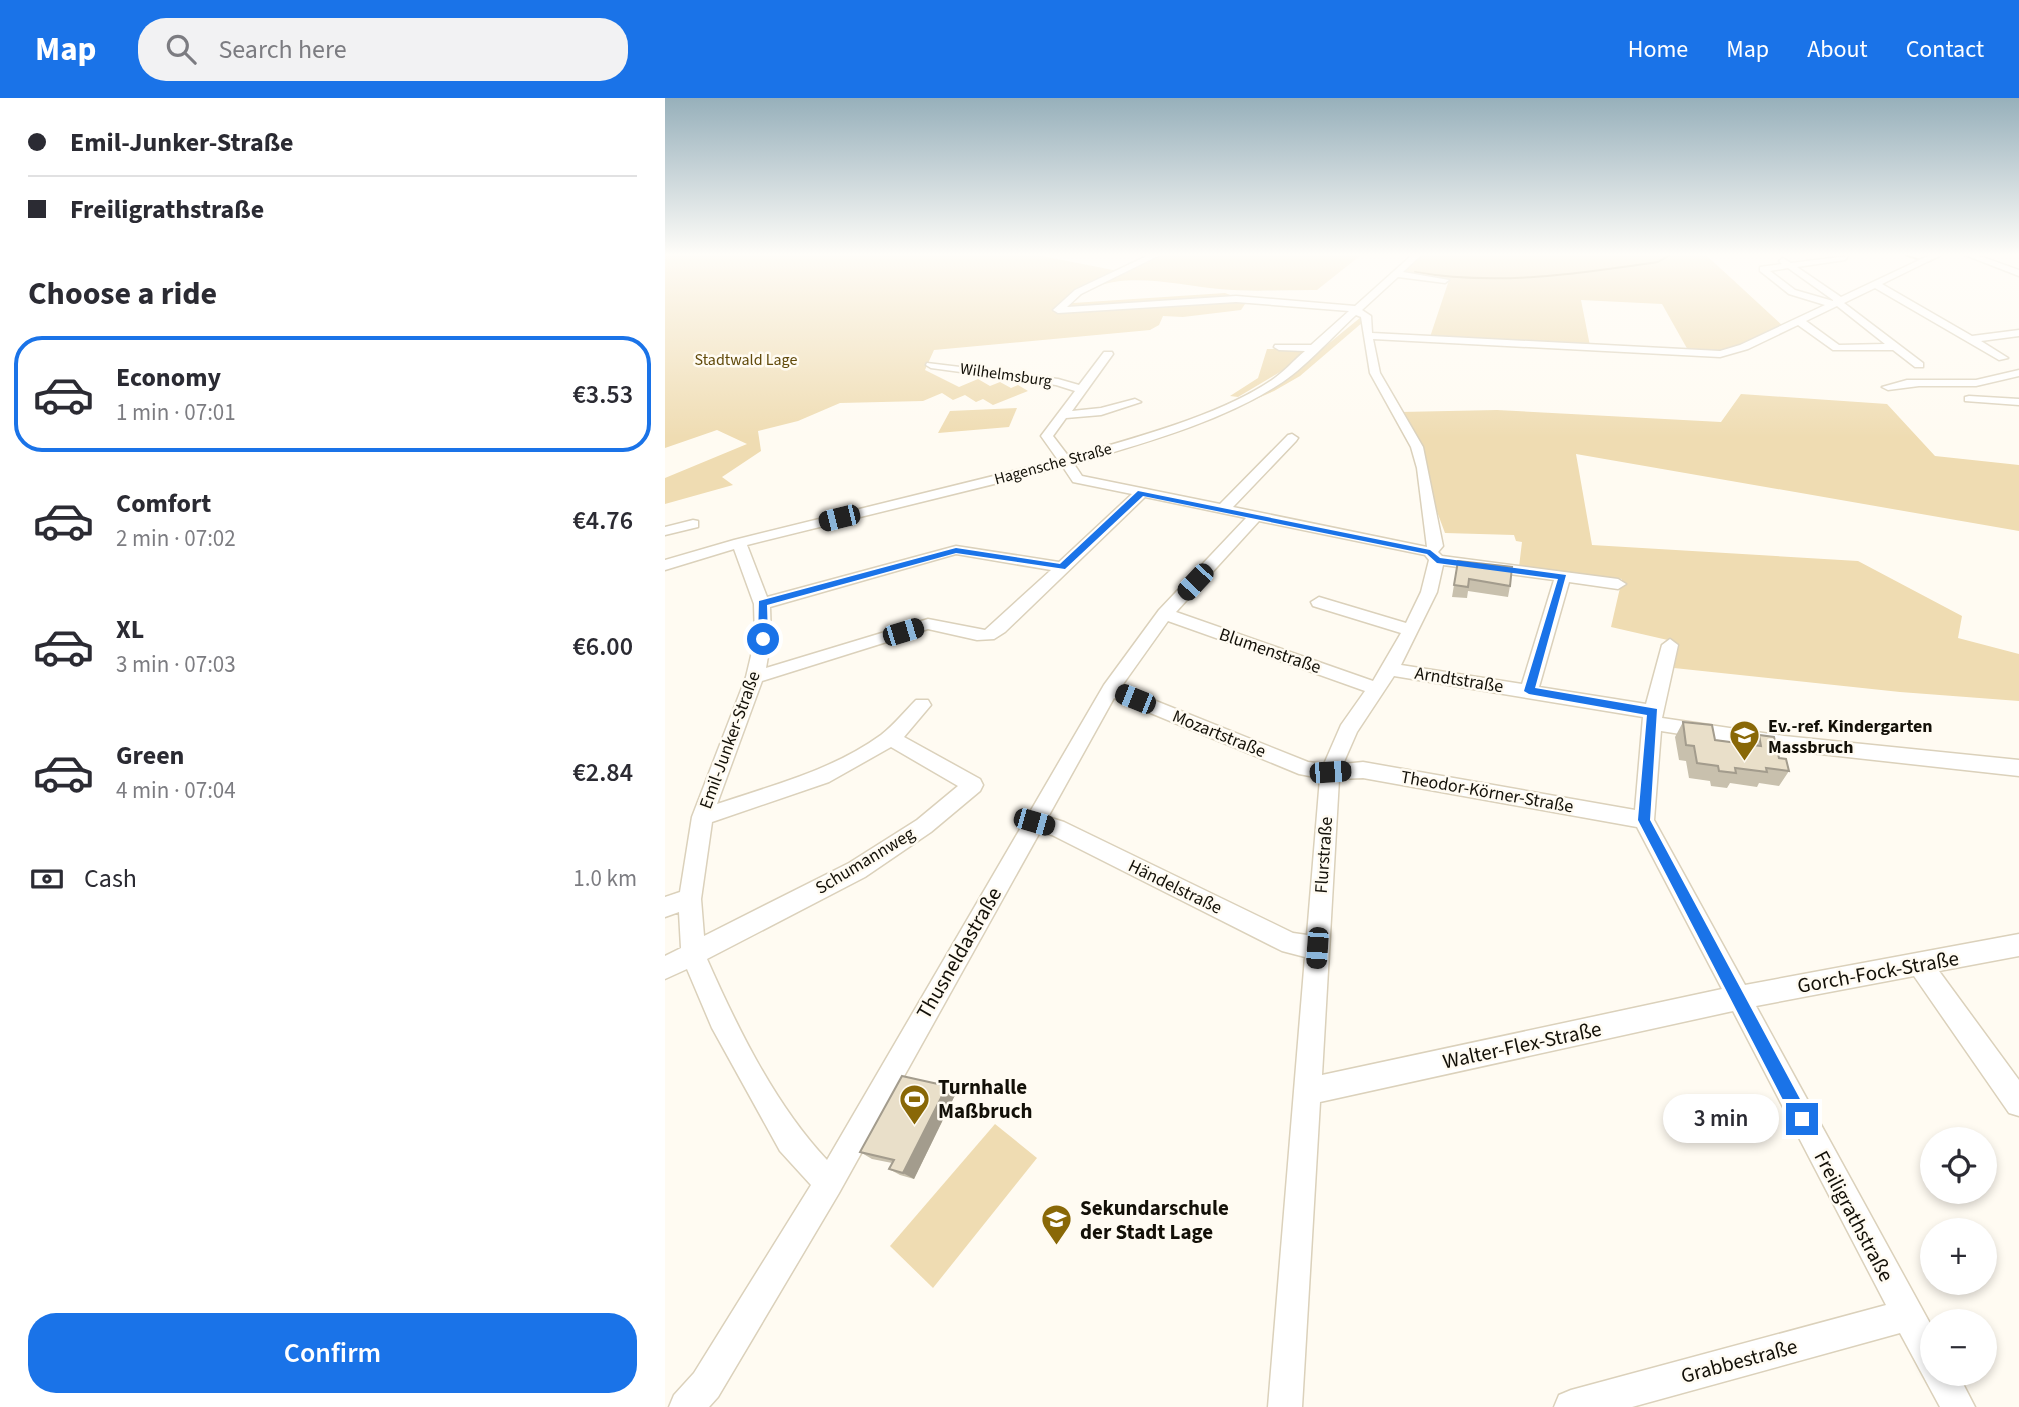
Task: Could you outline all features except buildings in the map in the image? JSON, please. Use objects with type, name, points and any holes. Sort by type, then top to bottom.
[{"type":"street","name":"Hagensche Straße","points":[[665,565],[739,543],[1066,462],[1168,431],[1244,400],[1276,382],[1350,316]]},
{"type":"street","name":"Flurstraße","points":[[1285,1407],[1330,772],[1347,730],[1411,631],[1429,592],[1436,546],[1417,447],[1375,373],[1367,336],[1366,316]]},
{"type":"street","points":[[1367,336],[1720,354],[1744,347],[1810,316]]},
{"type":"street","points":[[1855,316],[1919,365]]},
{"type":"street","points":[[1931,316],[2003,358]]},
{"type":"street","points":[[1799,322],[1808,325],[1837,348],[1896,347]]},
{"type":"street","points":[[1971,339],[2019,333]]},
{"type":"street","points":[[1279,347],[1316,348]]},
{"type":"street","points":[[1108,354],[1080,389],[1081,394],[1047,436],[1078,479],[1433,556],[1618,584]]},
{"type":"street","name":"Wilhelmsburg","points":[[931,365],[1058,382],[1080,389]]},
{"type":"street","points":[[1888,387],[1900,384],[1993,380],[2004,374],[2019,373]]},
{"type":"street","points":[[1993,380],[2016,402]]},
{"type":"street","points":[[1969,399],[2016,402]]},
{"type":"street","points":[[1064,415],[1101,411],[1135,402]]},
{"type":"street","points":[[1223,509],[1292,438]]},
{"type":"street","points":[[755,677],[928,624],[988,635],[999,628],[1141,493]]},
{"type":"street","name":"Thusneldastraße","points":[[686,1407],[706,1385],[829,1183],[1110,689],[1165,614],[1255,517]]},
{"type":"street","points":[[665,531],[694,524]]},
{"type":"street","name":"Emil-Junker-Straße","points":[[739,543],[762,604],[763,639],[755,677],[702,817],[690,899],[692,954],[721,1018],[790,1141],[829,1183]]},
{"type":"street","points":[[762,604],[956,550],[1062,567]]},
{"type":"street","points":[[1529,691],[1563,577]]},
{"type":"street","points":[[1319,602],[1411,631]]},
{"type":"street","name":"Blumenstraße","points":[[1165,614],[1383,678]]},
{"type":"street","points":[[1644,820],[1652,718],[1669,645]]},
{"type":"street","name":"Arndtstraße","points":[[1383,678],[1529,691],[1784,743],[2019,768]]},
{"type":"street","name":"Mozartstraße","points":[[1110,689],[1306,769],[1330,772]]},
{"type":"street","points":[[702,817],[829,774],[863,757],[891,738],[922,705]]},
{"type":"street","name":"Schumannweg","points":[[665,968],[857,870],[924,826],[973,785],[891,738]]},
{"type":"street","name":"Theodor-Körner-Straße","points":[[1330,772],[1363,770],[1644,820]]},
{"type":"street","name":"Freiligrathstraße","points":[[1644,820],[1736,998],[1920,1338]]},
{"type":"street","name":"Händelstraße","points":[[1034,822],[1057,828],[1290,943],[1317,948]]},
{"type":"street","points":[[665,907],[690,899]]},
{"type":"street","name":"Gorch-Fock-Straße","points":[[1736,998],[2019,946]]},
{"type":"street","points":[[1920,965],[2019,1103]]},
{"type":"street","name":"Walter-Flex-Straße","points":[[1307,1092],[1736,998]]},
{"type":"street","name":"Grabbestraße","points":[[1571,1407],[1907,1315]]},
{"type":"street","points":[[1947,1386],[1958,1407]]},
{"type":"green space","name":"Stadtwald Lage","points":[[665,316],[1163,316],[1159,325],[1150,330],[934,350],[925,370],[959,387],[978,379],[990,386],[1000,382],[1011,388],[1018,385],[1028,391],[993,405],[983,399],[976,402],[965,395],[953,400],[942,393],[923,401],[840,403],[798,421],[758,431],[761,451],[722,477],[733,485],[665,504],[665,478],[747,444],[717,430],[665,448]]},
{"type":"green space","points":[[1437,316],[1584,316],[1590,346],[1430,337]]},
{"type":"green space","points":[[1669,316],[1772,316],[1783,326],[1730,350],[1689,352]]},
{"type":"green space","points":[[1361,317],[1363,322],[1300,376],[1274,391],[1226,412],[1294,372]]},
{"type":"green space","points":[[1309,348],[1285,369],[1238,397],[1230,396],[1258,378],[1267,349]]},
{"type":"green space","points":[[1741,394],[1887,404],[1935,456],[2019,465],[2019,531],[1576,454],[1592,545],[1858,561],[1962,616],[1958,638],[2019,654],[2019,701],[1900,692],[1674,668],[1678,648],[1672,641],[1611,627],[1622,579],[1519,567],[1522,542],[1516,541],[1514,535],[1445,533],[1400,412],[1497,410],[1721,422]]},
{"type":"green space","points":[[1017,408],[1009,427],[938,433],[950,411]]},
{"type":"green space","points":[[995,1124],[1037,1158],[933,1288],[890,1246]]},
{"type":"place","name":"Ev.-ref. Kindergarten Massbruch","points":[[1745,763]]},
{"type":"place","name":"Turnhalle Maßbruch","points":[[915,1126]]},
{"type":"place","name":"Sekundarschule der Stadt Lage","points":[[1057,1247]]},
{"type":"route","points":[[763,639],[762,604],[956,550],[1062,567],[1141,493],[1430,552],[1437,560],[1563,577],[1529,691],[1653,712],[1644,820],[1802,1119]]}]
